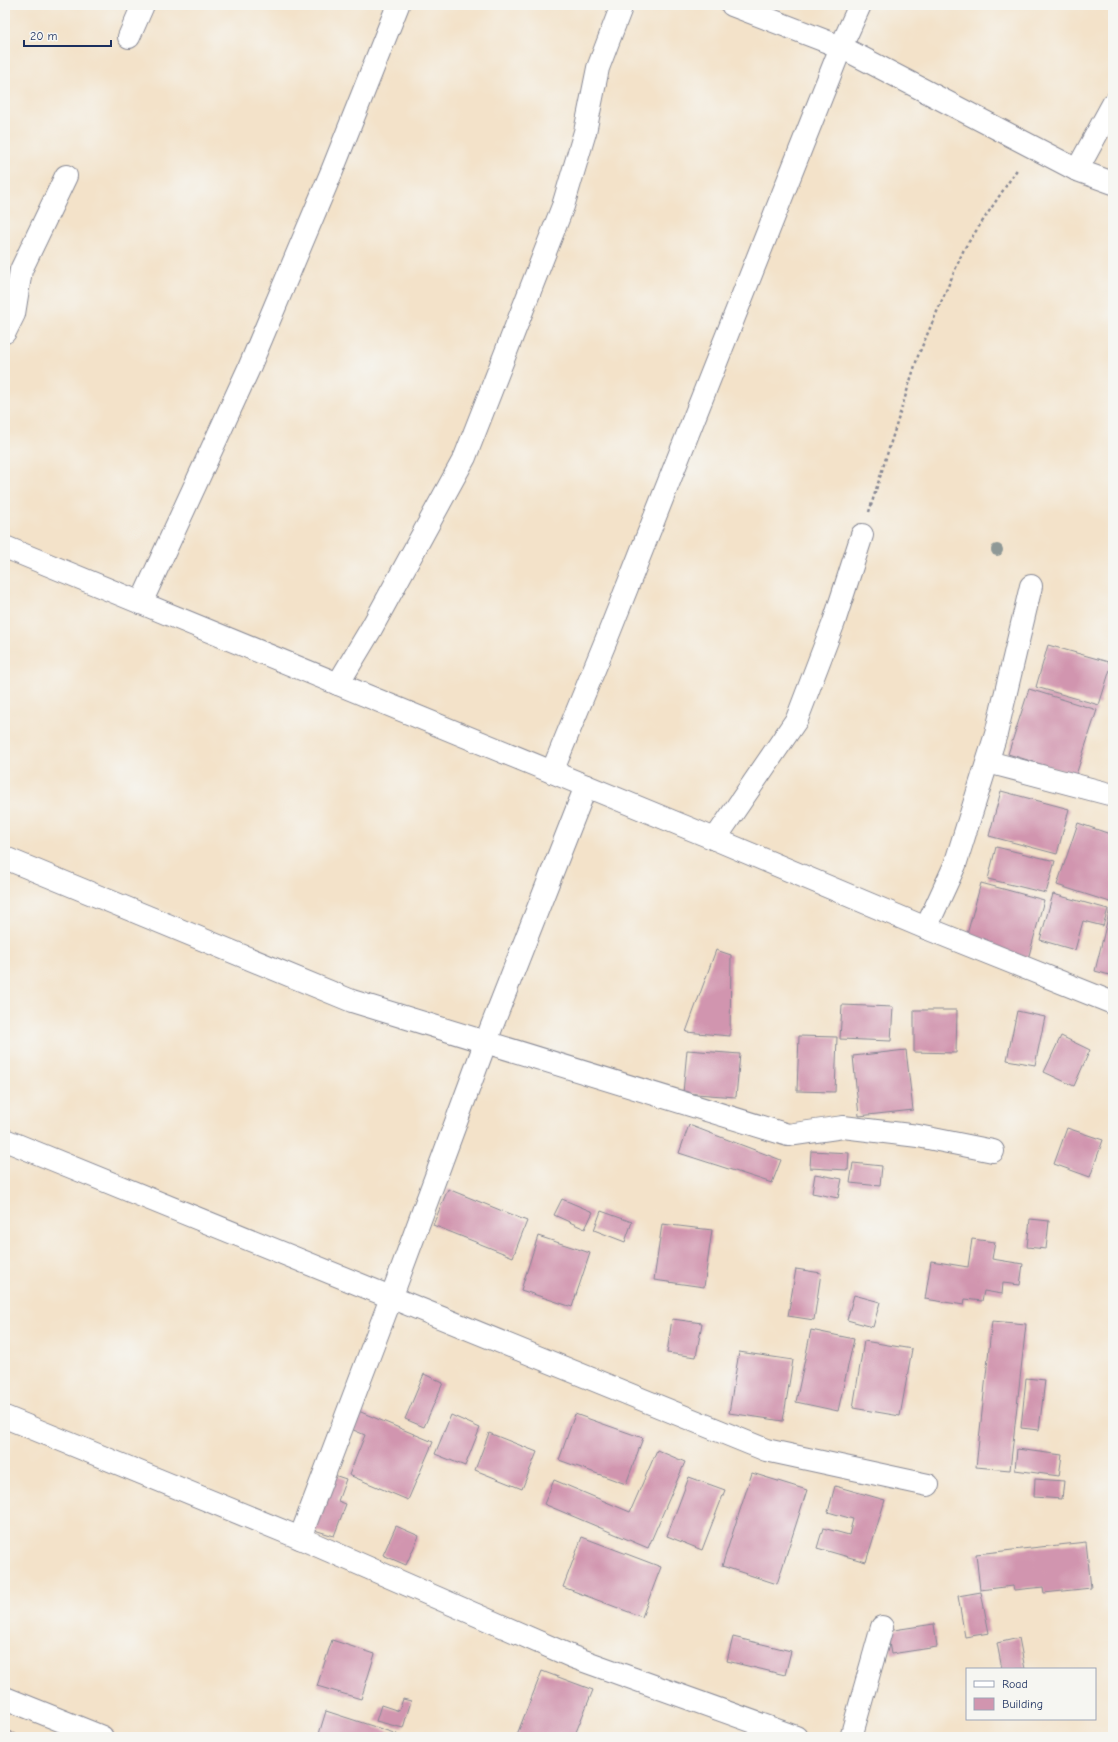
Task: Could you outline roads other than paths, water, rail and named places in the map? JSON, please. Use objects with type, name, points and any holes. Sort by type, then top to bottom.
[{"type":"street","points":[[129,37],[143,5]]},
{"type":"street","points":[[141,603],[248,368],[332,171],[398,5]]},
{"type":"street","points":[[338,684],[374,623],[465,457],[563,206],[585,132],[598,68],[622,5]]},
{"type":"street","points":[[732,5],[841,47],[1077,170],[1113,183]]},
{"type":"street","points":[[552,772],[613,623],[841,47],[860,5]]},
{"type":"street","points":[[1077,170],[1113,104]]},
{"type":"street","points":[[5,332],[14,314],[20,270],[66,176]]},
{"type":"street","points":[[715,839],[797,718],[834,622],[862,535]]},
{"type":"street","points":[[5,547],[715,839],[926,928],[1113,1003]]},
{"type":"street","points":[[926,928],[955,865],[988,762],[1031,586]]},
{"type":"street","points":[[988,762],[1113,795]]},
{"type":"street","points":[[300,1538],[486,1041],[586,786]]},
{"type":"street","points":[[5,858],[352,1001],[788,1135],[843,1127],[918,1136],[993,1151]]},
{"type":"street","points":[[5,1140],[766,1450],[928,1485]]},
{"type":"street","points":[[5,1417],[300,1538],[572,1657],[796,1737]]},
{"type":"street","points":[[851,1737],[882,1627]]},
{"type":"street","points":[[5,1698],[102,1737]]}]
